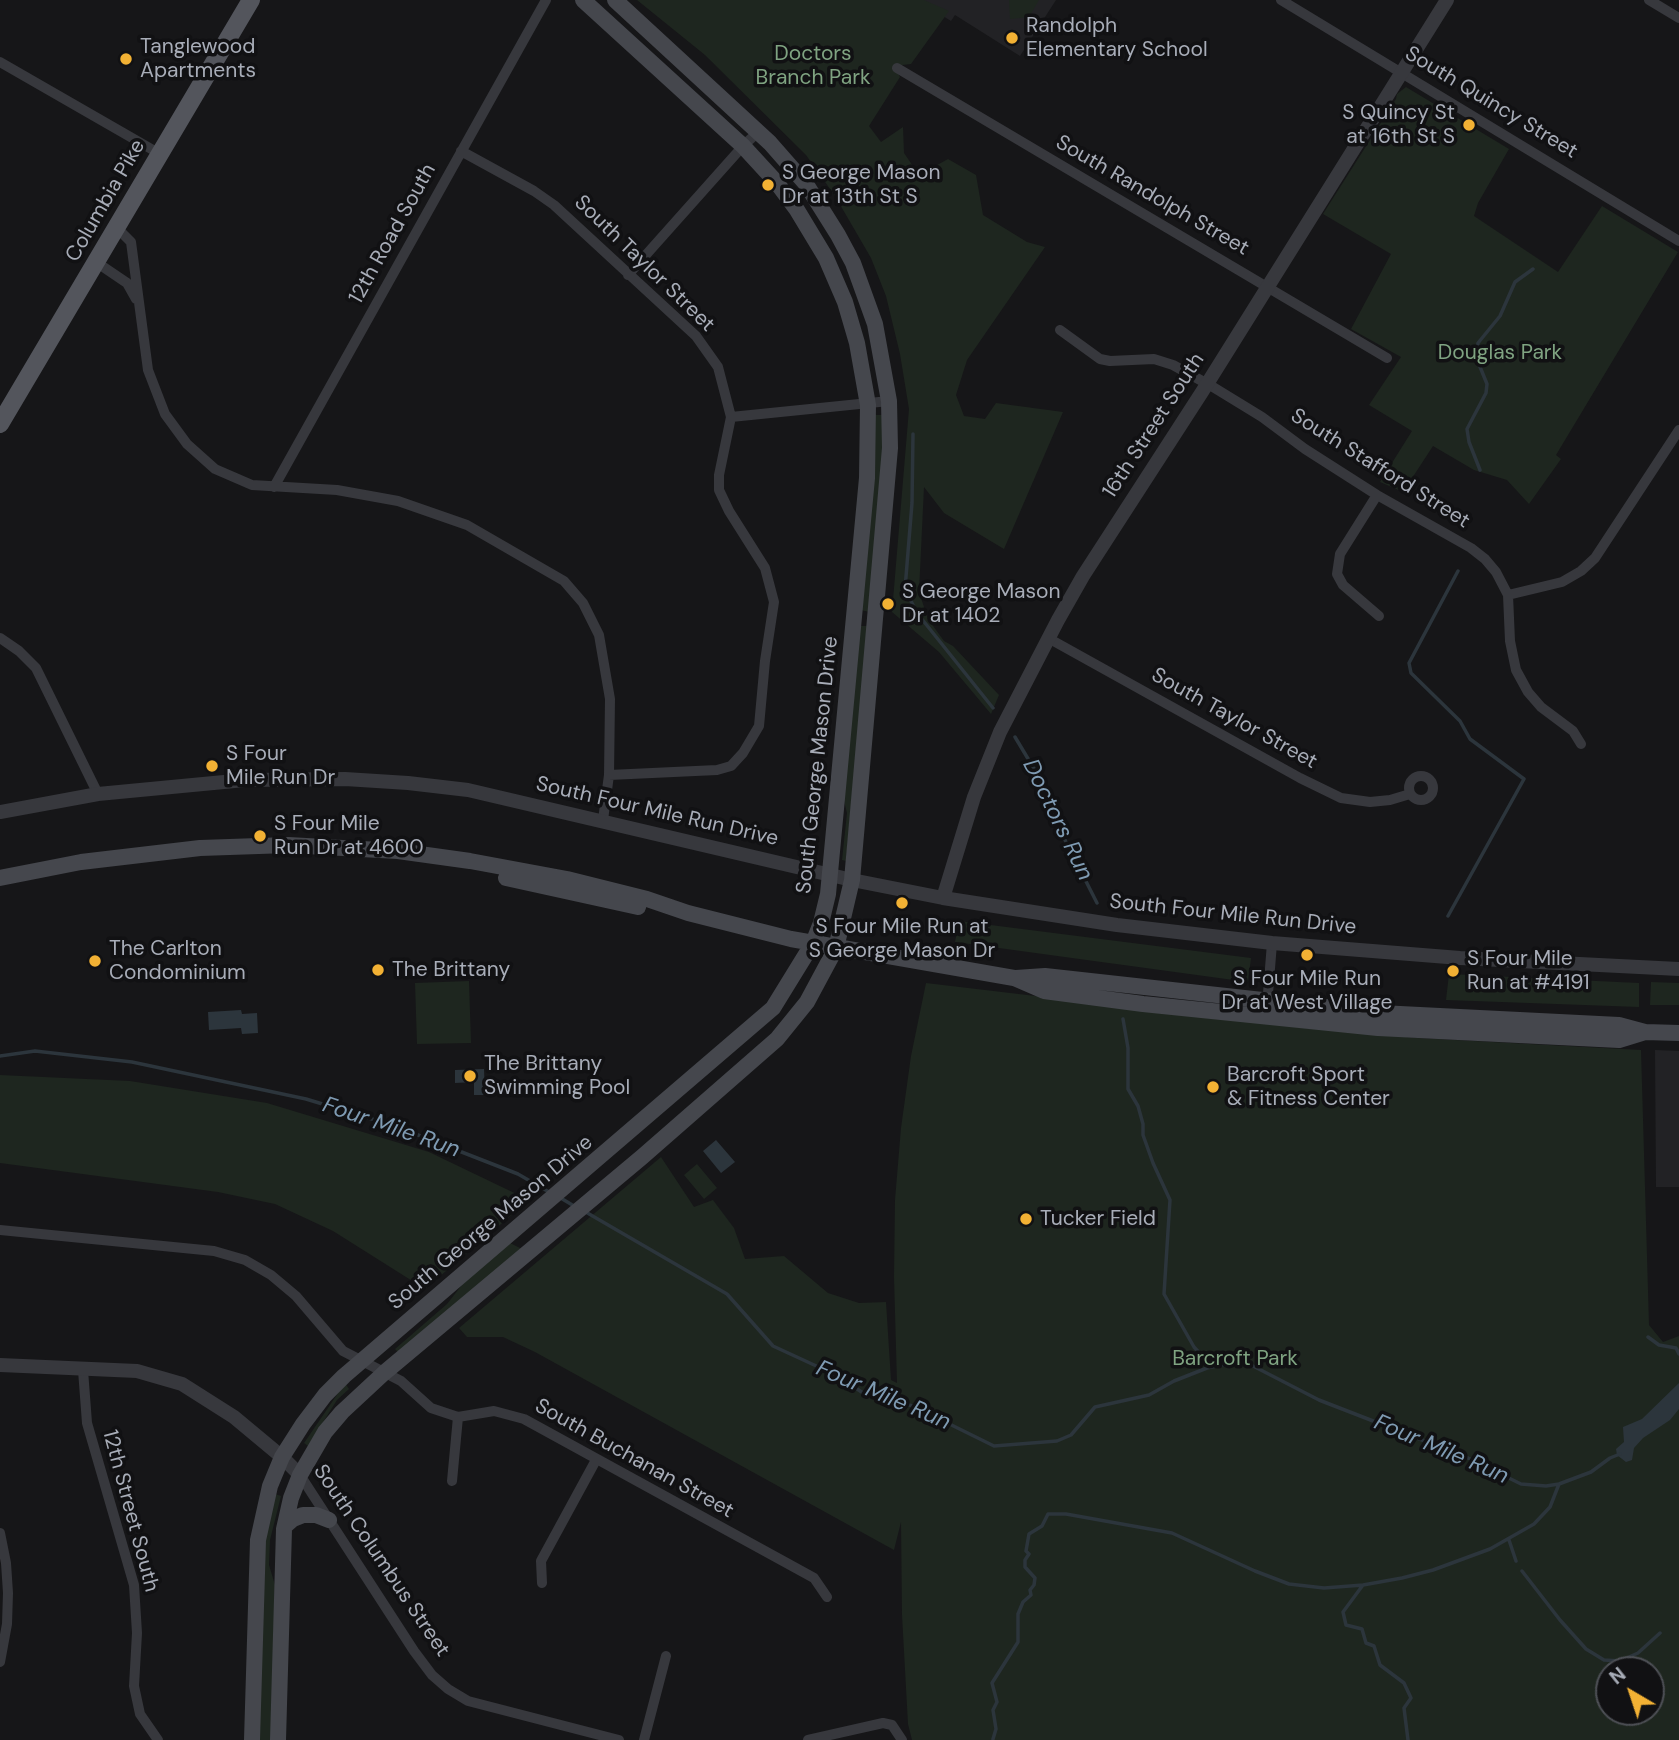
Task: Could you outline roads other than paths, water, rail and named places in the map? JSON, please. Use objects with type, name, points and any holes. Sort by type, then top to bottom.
[{"type":"main road","name":"Columbia Pike","points":[[0,424],[251,0]]},
{"type":"main road","name":"South George Mason Drive","points":[[252,1740],[258,1540],[270,1486],[282,1457],[313,1409],[361,1362],[773,1008],[813,943],[821,923],[830,874],[867,478],[868,405],[851,322],[826,258],[777,183],[743,146],[583,0]]},
{"type":"main road","name":"South George Mason Drive","points":[[278,1740],[285,1526],[291,1498],[300,1475],[325,1432],[342,1412],[384,1373],[623,1173],[777,1038],[807,1002],[836,948],[852,880],[890,448],[889,401],[875,324],[853,263],[806,184],[758,131],[615,0]]},
{"type":"main road","points":[[854,617],[875,619]]},
{"type":"main road","points":[[0,878],[81,862],[161,851],[237,846],[325,846],[398,851],[543,874],[647,899],[688,914]]},
{"type":"main road","points":[[0,888],[83,871],[163,860],[247,855],[326,856],[398,861],[468,871],[647,909],[688,914],[836,948],[1014,978],[1044,991],[1266,1009],[1378,1028],[1619,1040],[1645,1032],[1679,1033]]},
{"type":"main road","points":[[285,1526],[303,1515],[316,1515],[329,1520]]},
{"type":"street","name":"12th Road South","points":[[274,488],[546,0]]},
{"type":"street","name":"South Quincy Street","points":[[1281,0],[1679,241]]},
{"type":"street","name":"16th Street South","points":[[943,898],[974,797],[1000,732],[1048,638],[1083,576],[1447,0]]},
{"type":"street","points":[[1649,0],[1679,18]]},
{"type":"street","points":[[0,62],[160,154]]},
{"type":"street","name":"South Randolph Street","points":[[897,68],[1387,358]]},
{"type":"street","points":[[628,275],[758,131]]},
{"type":"street","name":"South Taylor Street","points":[[461,151],[554,205],[696,336],[718,367],[731,416],[719,475],[719,490],[765,568],[774,602],[759,726],[743,753],[731,766],[609,775]]},
{"type":"street","points":[[117,228],[131,242],[148,370],[165,414],[187,444],[215,469],[252,485],[337,489],[398,501],[467,525],[564,581],[583,603],[599,635],[610,699],[609,775],[603,820]]},
{"type":"street","points":[[96,262],[128,283],[138,301]]},
{"type":"street","name":"South Stafford Street","points":[[1060,330],[1100,359],[1154,359],[1173,365],[1207,383],[1377,495],[1471,548],[1485,559],[1496,572],[1507,595],[1510,641],[1516,670],[1528,692],[1541,707],[1573,731],[1581,744]]},
{"type":"street","points":[[731,416],[889,401]]},
{"type":"street","points":[[1507,595],[1562,582],[1581,571],[1595,558],[1679,430]]},
{"type":"street","points":[[1377,495],[1340,554],[1336,574],[1343,585],[1379,616]]},
{"type":"street","points":[[0,638],[19,651],[36,668],[98,794]]},
{"type":"street","name":"South Taylor Street","points":[[1048,638],[1341,798],[1370,802],[1410,794]]},
{"type":"street","name":"South Four Mile Run Drive","points":[[0,812],[98,794],[245,780],[345,779],[408,783],[468,790],[852,880],[943,898],[1117,925],[1272,943],[1460,958],[1679,970]]},
{"type":"street","points":[[1266,1009],[1272,943]]},
{"type":"street","points":[[0,1230],[214,1251],[245,1260],[271,1275],[296,1296],[343,1351],[401,1381],[431,1408],[458,1417],[452,1481]]},
{"type":"street","name":"South Columbus Street","points":[[0,1366],[137,1371],[182,1384],[234,1417],[300,1475],[415,1651],[432,1675],[449,1689],[468,1701],[619,1740]]},
{"type":"street","name":"12th Street South","points":[[83,1370],[90,1433],[134,1585],[134,1686],[140,1714],[158,1740]]},
{"type":"street","name":"South Buchanan Street","points":[[458,1417],[494,1411],[524,1419],[814,1578],[827,1597]]},
{"type":"street","points":[[542,1583],[541,1561],[596,1460]]},
{"type":"street","points":[[0,1533],[6,1563],[0,1662]]},
{"type":"street","points":[[644,1740],[666,1656]]},
{"type":"street","points":[[808,1740],[874,1723],[892,1725],[902,1740]]},
{"type":"waterway","points":[[1480,470],[1467,429],[1486,393],[1487,384],[1476,357],[1478,343],[1500,316],[1515,282],[1533,269]]},
{"type":"waterway","name":"Doctors Run","points":[[913,434],[912,503],[905,589],[917,613],[993,708]]},
{"type":"waterway","points":[[1448,916],[1524,779],[1470,739],[1460,721],[1411,673],[1409,663],[1458,571]]},
{"type":"waterway","name":"Doctors Run","points":[[1015,737],[1045,787],[1064,838],[1097,903]]},
{"type":"waterway","name":"Doctors Run","points":[[1123,1019],[1128,1048],[1128,1089],[1138,1106],[1143,1135],[1170,1200],[1164,1294],[1194,1347],[1205,1359],[1217,1365]]},
{"type":"waterway","name":"Four Mile Run","points":[[0,1056],[35,1051],[132,1062],[306,1099],[395,1126],[518,1174],[549,1192]]},
{"type":"waterway","name":"Four Mile Run","points":[[559,1197],[574,1206]]},
{"type":"waterway","name":"Four Mile Run","points":[[584,1211],[727,1294],[773,1346],[838,1376],[866,1395],[913,1406],[994,1446],[1057,1441],[1071,1435],[1095,1407],[1149,1395],[1174,1381],[1207,1368],[1235,1362],[1253,1366],[1319,1400],[1466,1457],[1521,1484],[1559,1484],[1591,1472],[1620,1454]]},
{"type":"waterway","points":[[1648,1337],[1659,1345],[1676,1348],[1679,1354]]},
{"type":"waterway","points":[[993,1739],[996,1729],[993,1710],[997,1702],[992,1683],[1018,1642],[1018,1614],[1023,1602],[1031,1595],[1030,1590],[1035,1578],[1025,1567],[1029,1554],[1026,1551],[1029,1534],[1042,1526],[1048,1514],[1066,1514],[1172,1533],[1289,1584],[1324,1588],[1402,1578],[1433,1570],[1490,1549],[1534,1524],[1550,1507],[1559,1484]]},
{"type":"waterway","points":[[1509,1540],[1516,1561]]},
{"type":"waterway","points":[[1522,1571],[1586,1649],[1604,1660],[1620,1661],[1638,1653],[1660,1633]]},
{"type":"waterway","points":[[1363,1585],[1343,1612],[1346,1625],[1362,1629],[1366,1643],[1374,1646],[1380,1665],[1404,1683],[1411,1698],[1404,1708],[1408,1740]]},
{"type":"place","name":"Randolph Elementary School","points":[[1012,38]]},
{"type":"place","name":"Tanglewood Apartments","points":[[126,59]]},
{"type":"place","name":"S Quincy St at 16th St S","points":[[1469,125]]},
{"type":"place","name":"S George Mason Dr at 13th St S","points":[[768,185]]},
{"type":"place","name":"S George Mason Dr at 1402","points":[[888,604]]},
{"type":"place","name":"S Four Mile Run Dr","points":[[212,766]]},
{"type":"place","name":"S Four Mile Run Dr at 4600","points":[[260,836]]},
{"type":"place","name":"S Four Mile Run at S George Mason Dr","points":[[902,903]]},
{"type":"place","name":"S Four Mile Run Dr at West Village","points":[[1307,955]]},
{"type":"place","name":"The Carlton Condominium","points":[[95,961]]},
{"type":"place","name":"The Brittany","points":[[378,970]]},
{"type":"place","name":"S Four Mile Run at #4191","points":[[1453,971]]},
{"type":"place","name":"The Brittany Swimming Pool","points":[[470,1076]]},
{"type":"place","name":"Barcroft Sport & Fitness Center","points":[[1213,1087]]},
{"type":"place","name":"Tucker Field","points":[[1026,1219]]},
{"type":"park label","name":"Doctors Branch Park","points":[[813,66]]},
{"type":"park label","name":"Douglas Park","points":[[1500,353]]},
{"type":"park label","name":"Barcroft Park","points":[[1235,1359]]}]
